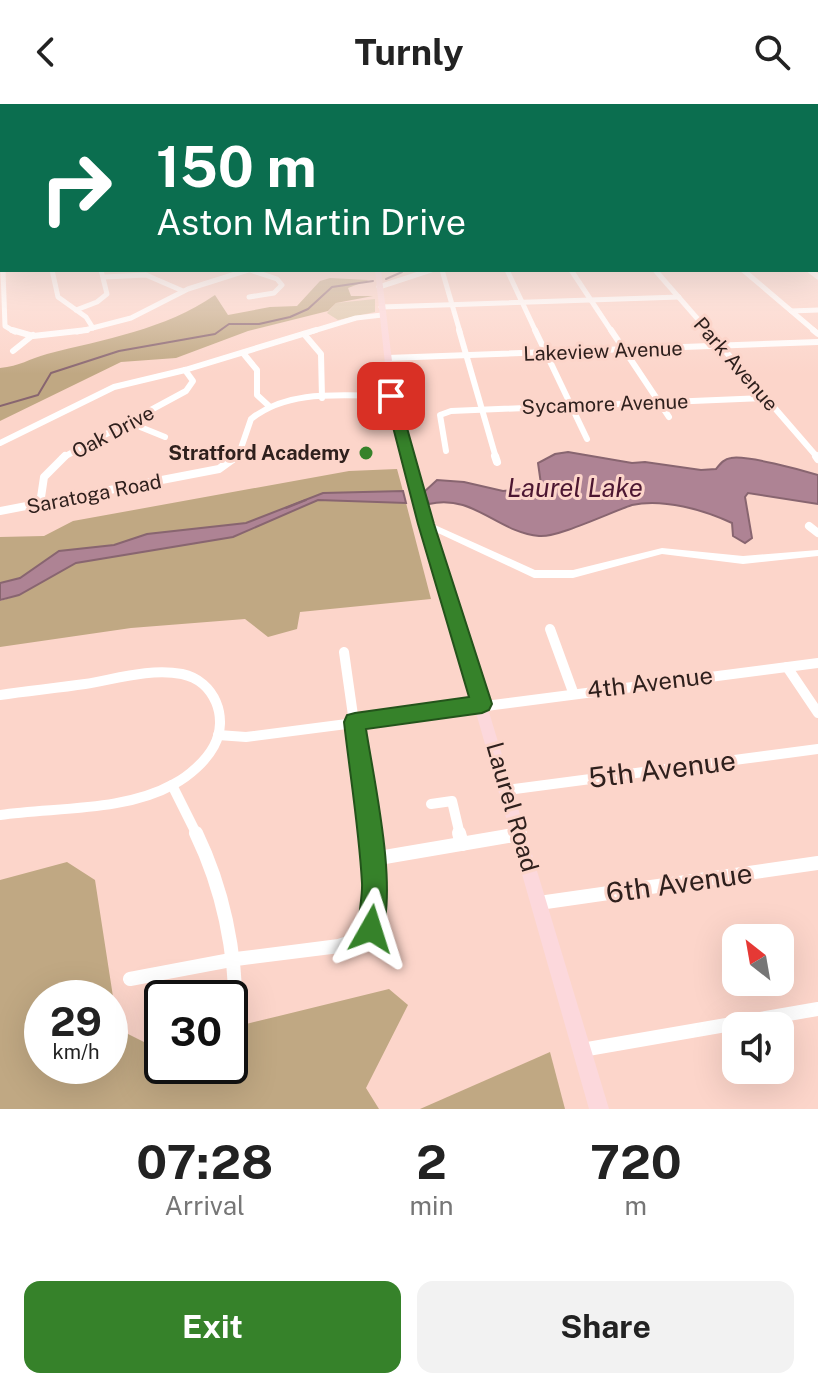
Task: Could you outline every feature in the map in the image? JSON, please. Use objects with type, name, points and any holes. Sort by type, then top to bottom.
[{"type":"main road","name":"Laurel Road","points":[[379,281],[391,396],[599,1109]]},
{"type":"street","points":[[2,281],[2,321],[10,331],[33,335],[93,328],[143,313],[183,291],[214,281]]},
{"type":"street","points":[[54,281],[57,296],[93,328]]},
{"type":"street","points":[[76,310],[105,296],[108,292],[104,281]]},
{"type":"street","points":[[160,281],[183,291]]},
{"type":"street","points":[[249,297],[266,296],[283,290],[280,281]]},
{"type":"street","points":[[379,287],[398,281]]},
{"type":"street","points":[[444,281],[497,462]]},
{"type":"street","points":[[512,281],[587,439]]},
{"type":"street","points":[[578,281],[669,417]]},
{"type":"street","name":"Park Avenue","points":[[665,281],[818,459]]},
{"type":"street","points":[[756,281],[818,334]]},
{"type":"street","points":[[0,443],[114,387],[185,370],[382,311],[449,304],[679,297]]},
{"type":"street","points":[[791,311],[818,310]]},
{"type":"street","points":[[304,334],[317,344],[323,355],[322,398]]},
{"type":"street","points":[[13,351],[33,335]]},
{"type":"street","name":"Lakeview Avenue","points":[[388,358],[818,342]]},
{"type":"street","points":[[243,353],[257,370],[255,392],[269,406],[288,400],[391,396]]},
{"type":"street","name":"Oak Drive","points":[[40,504],[43,479],[53,466],[128,422],[186,394],[193,381],[185,370]]},
{"type":"street","name":"Sycamore Avenue","points":[[446,451],[440,415],[444,412],[766,398]]},
{"type":"street","name":"Saratoga Road","points":[[0,511],[219,469],[240,454],[249,422],[269,406]]},
{"type":"street","points":[[128,422],[165,437]]},
{"type":"street","points":[[426,524],[534,574],[573,574],[662,551],[743,560],[818,553]]},
{"type":"street","points":[[809,526],[818,533]]},
{"type":"street","points":[[550,629],[573,692]]},
{"type":"street","points":[[130,979],[236,959],[339,946],[371,929],[376,912],[373,859],[344,652]]},
{"type":"street","name":"4th Avenue","points":[[218,735],[246,737],[573,692],[818,663]]},
{"type":"street","points":[[787,667],[818,713]]},
{"type":"street","points":[[0,695],[153,673],[183,674],[198,679],[217,699],[220,715],[213,747],[200,763],[172,785],[132,797],[0,815]]},
{"type":"street","name":"5th Avenue","points":[[507,790],[818,749]]},
{"type":"street","points":[[172,785],[226,908],[236,959],[236,980]]},
{"type":"street","points":[[431,804],[452,801],[462,844]]},
{"type":"street","points":[[373,859],[520,834]]},
{"type":"street","name":"6th Avenue","points":[[539,903],[818,863]]},
{"type":"street","points":[[582,1050],[818,1009]]},
{"type":"shaded area","points":[[320,281],[367,281],[348,288],[351,296],[373,296],[336,303],[328,311],[248,331],[176,358],[121,362],[0,421],[0,368],[155,325],[215,295],[228,315],[270,307],[297,306]]},
{"type":"shaded area","points":[[375,299],[375,312],[338,320],[327,313],[336,303]]},
{"type":"shaded area","points":[[397,469],[403,491],[323,493],[246,523],[147,534],[114,545],[60,551],[20,578],[0,583],[0,537],[44,536],[73,521],[349,471]]},
{"type":"shaded area","points":[[318,500],[406,503],[431,599],[300,612],[297,629],[268,637],[245,619],[131,628],[0,647],[0,601],[19,595],[76,563],[233,537]]},
{"type":"shaded area","points":[[67,862],[95,880],[110,980],[24,980],[24,1084],[128,1084],[128,1034],[144,1042],[144,1084],[248,1084],[248,1024],[389,989],[408,1005],[366,1088],[379,1109],[0,1109],[0,880]]},
{"type":"shaded area","points":[[550,1052],[565,1109],[420,1109]]},
{"type":"water","name":"Laurel Lake","points":[[568,452],[701,470],[716,469],[724,460],[731,458],[761,461],[818,475],[818,504],[748,493],[745,497],[752,538],[745,543],[733,536],[732,523],[670,504],[632,505],[571,529],[539,536],[511,528],[459,504],[429,504],[424,492],[437,480],[464,482],[503,491],[536,487],[541,484],[538,463],[555,454]]},
{"type":"water","points":[[403,491],[406,503],[318,500],[233,537],[76,563],[19,595],[0,600],[0,583],[20,578],[59,551],[114,545],[147,534],[246,523],[323,493]]},
{"type":"waterway","points":[[0,406],[38,395],[51,373],[119,351],[215,334],[229,324],[259,324],[290,317],[308,309],[332,287],[373,281]]},
{"type":"waterway","points":[[286,508],[306,500]]},
{"type":"place","name":"Stratford Academy","points":[[366,453]]},
{"type":"route","points":[[371,929],[376,912],[375,883],[355,722],[482,704],[426,524],[391,396]]}]
